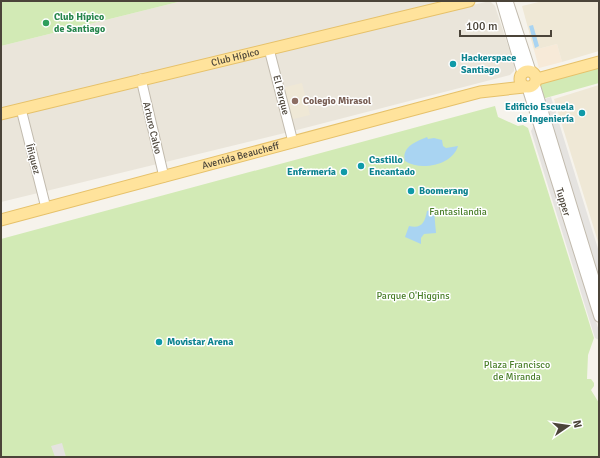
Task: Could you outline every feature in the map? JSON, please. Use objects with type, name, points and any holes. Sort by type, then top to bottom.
[{"type":"main road","name":"Club Hípico","points":[[1,114],[269,48],[469,1]]},
{"type":"main road","name":"Avenida Beaucheff","points":[[1,220],[480,92],[599,62]]},
{"type":"street","name":"Tupper","points":[[501,1],[599,294]]},
{"type":"street","name":"Tupper","points":[[508,1],[528,80],[599,317]]},
{"type":"street","name":"El Parque","points":[[269,48],[293,142]]},
{"type":"street","name":"Arturo Calvo","points":[[141,79],[164,177]]},
{"type":"street","name":"Íñiquez","points":[[20,109],[46,208]]},
{"type":"shaded area","points":[[182,1],[448,1],[304,44],[490,1],[495,6],[514,64],[514,71],[510,75],[293,131],[1,202],[1,46]]},
{"type":"shaded area","points":[[543,1],[599,1],[599,51],[562,62],[557,44],[534,50],[522,6]]},
{"type":"shaded area","points":[[557,44],[562,62],[539,68],[534,50]]},
{"type":"shaded area","name":"Colegio Mirasol","points":[[302,83],[310,115],[289,120],[281,88]]},
{"type":"shaded area","points":[[599,85],[599,245],[554,99]]},
{"type":"shaded area","points":[[551,97],[599,252],[599,285],[541,100]]},
{"type":"shaded area","points":[[534,125],[599,331],[599,340],[595,338],[531,131]]},
{"type":"shaded area","points":[[62,443],[66,457],[55,457],[51,446]]},
{"type":"green space","name":"Club Hípico de Santiago","points":[[1,1],[182,1],[1,46]]},
{"type":"green space","points":[[599,65],[599,83],[542,99],[539,84]]},
{"type":"green space","name":"Parque O'Higgins","points":[[495,106],[498,117],[518,126],[523,125],[528,128],[594,338],[588,355],[587,379],[591,379],[594,383],[591,390],[599,403],[599,457],[1,457],[1,239]]},
{"type":"water","points":[[533,25],[539,46],[535,48],[529,26]]},
{"type":"water","points":[[427,137],[428,139],[434,138],[442,140],[443,146],[446,148],[458,146],[455,153],[449,158],[435,165],[419,166],[405,161],[404,156],[408,148]]},
{"type":"water","points":[[427,211],[434,211],[436,233],[424,234],[421,238],[421,244],[405,237],[409,226],[413,227],[422,224]]},
{"type":"place","name":"Club Hípico de Santiago","points":[[46,23]]},
{"type":"place","name":"Hackerspace Santiago","points":[[453,64]]},
{"type":"place","name":"Colegio Mirasol","points":[[295,101]]},
{"type":"place","name":"Edificio Escuela de Ingeniería","points":[[582,113]]},
{"type":"place","name":"Castillo Encantado","points":[[361,166]]},
{"type":"place","name":"Enfermería","points":[[344,172]]},
{"type":"place","name":"Boomerang","points":[[411,191]]},
{"type":"place","name":"Movistar Arena","points":[[159,342]]},
{"type":"park label","name":"Fantasilandia","points":[[458,212]]},
{"type":"park label","name":"Plaza Francisco de Miranda","points":[[517,370]]}]
